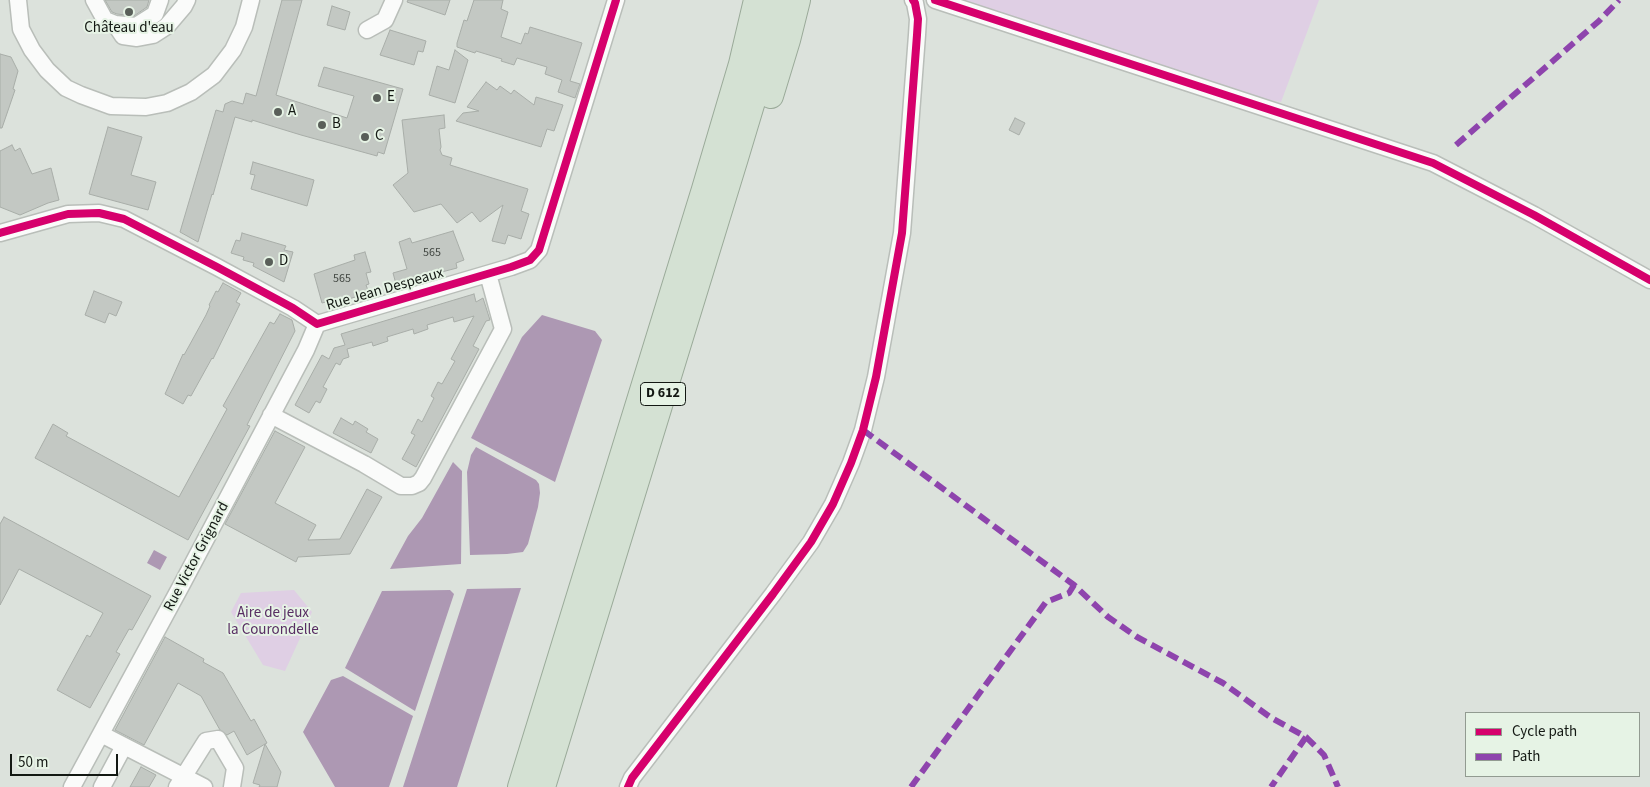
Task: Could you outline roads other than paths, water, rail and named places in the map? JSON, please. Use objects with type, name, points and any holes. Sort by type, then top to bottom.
[{"type":"highway","name":"D 612","points":[[520,787],[704,189],[741,64],[756,0]]},
{"type":"highway","name":"D 612","points":[[542,787],[754,97],[779,0]]},
{"type":"highway","points":[[686,319],[713,266],[769,101],[798,0]]},
{"type":"street","points":[[18,0],[21,29],[32,50],[47,70],[66,88],[111,106],[146,107],[167,103],[191,92],[214,75],[237,42],[244,27],[251,0]]},
{"type":"street","points":[[94,0],[104,20],[115,24],[136,26],[156,14],[160,0]]},
{"type":"street","points":[[115,24],[123,36],[137,38],[153,35],[167,26],[184,6],[186,0]]},
{"type":"street","points":[[367,30],[384,20],[394,0]]},
{"type":"street","name":"Rue Jean Despeaux","points":[[0,233],[68,214],[99,213],[124,219],[293,308],[317,324],[530,260],[539,250],[616,0]]},
{"type":"street","points":[[628,787],[632,778],[811,542],[833,504],[863,430],[878,367],[902,233],[918,19],[914,0]]},
{"type":"street","points":[[935,0],[1433,163],[1534,215],[1650,280]]},
{"type":"street","points":[[271,415],[364,464],[401,486],[412,486],[419,483],[503,329],[488,274]]},
{"type":"street","name":"Rue Victor Grignard","points":[[72,787],[185,580],[306,350],[317,324]]},
{"type":"street","points":[[101,734],[124,746],[180,782],[204,787]]},
{"type":"street","points":[[180,782],[206,740],[218,739],[235,768],[232,787]]},
{"type":"street","points":[[102,787],[124,746]]},
{"type":"place","name":"Château d'eau","points":[[129,12]]},
{"type":"place","name":"E","points":[[377,98]]},
{"type":"place","name":"A","points":[[278,112]]},
{"type":"place","name":"B","points":[[322,125]]},
{"type":"place","name":"C","points":[[365,137]]},
{"type":"place","name":"D","points":[[269,262]]},
{"type":"park label","name":"Aire de jeux la Courondelle","points":[[273,622]]}]
